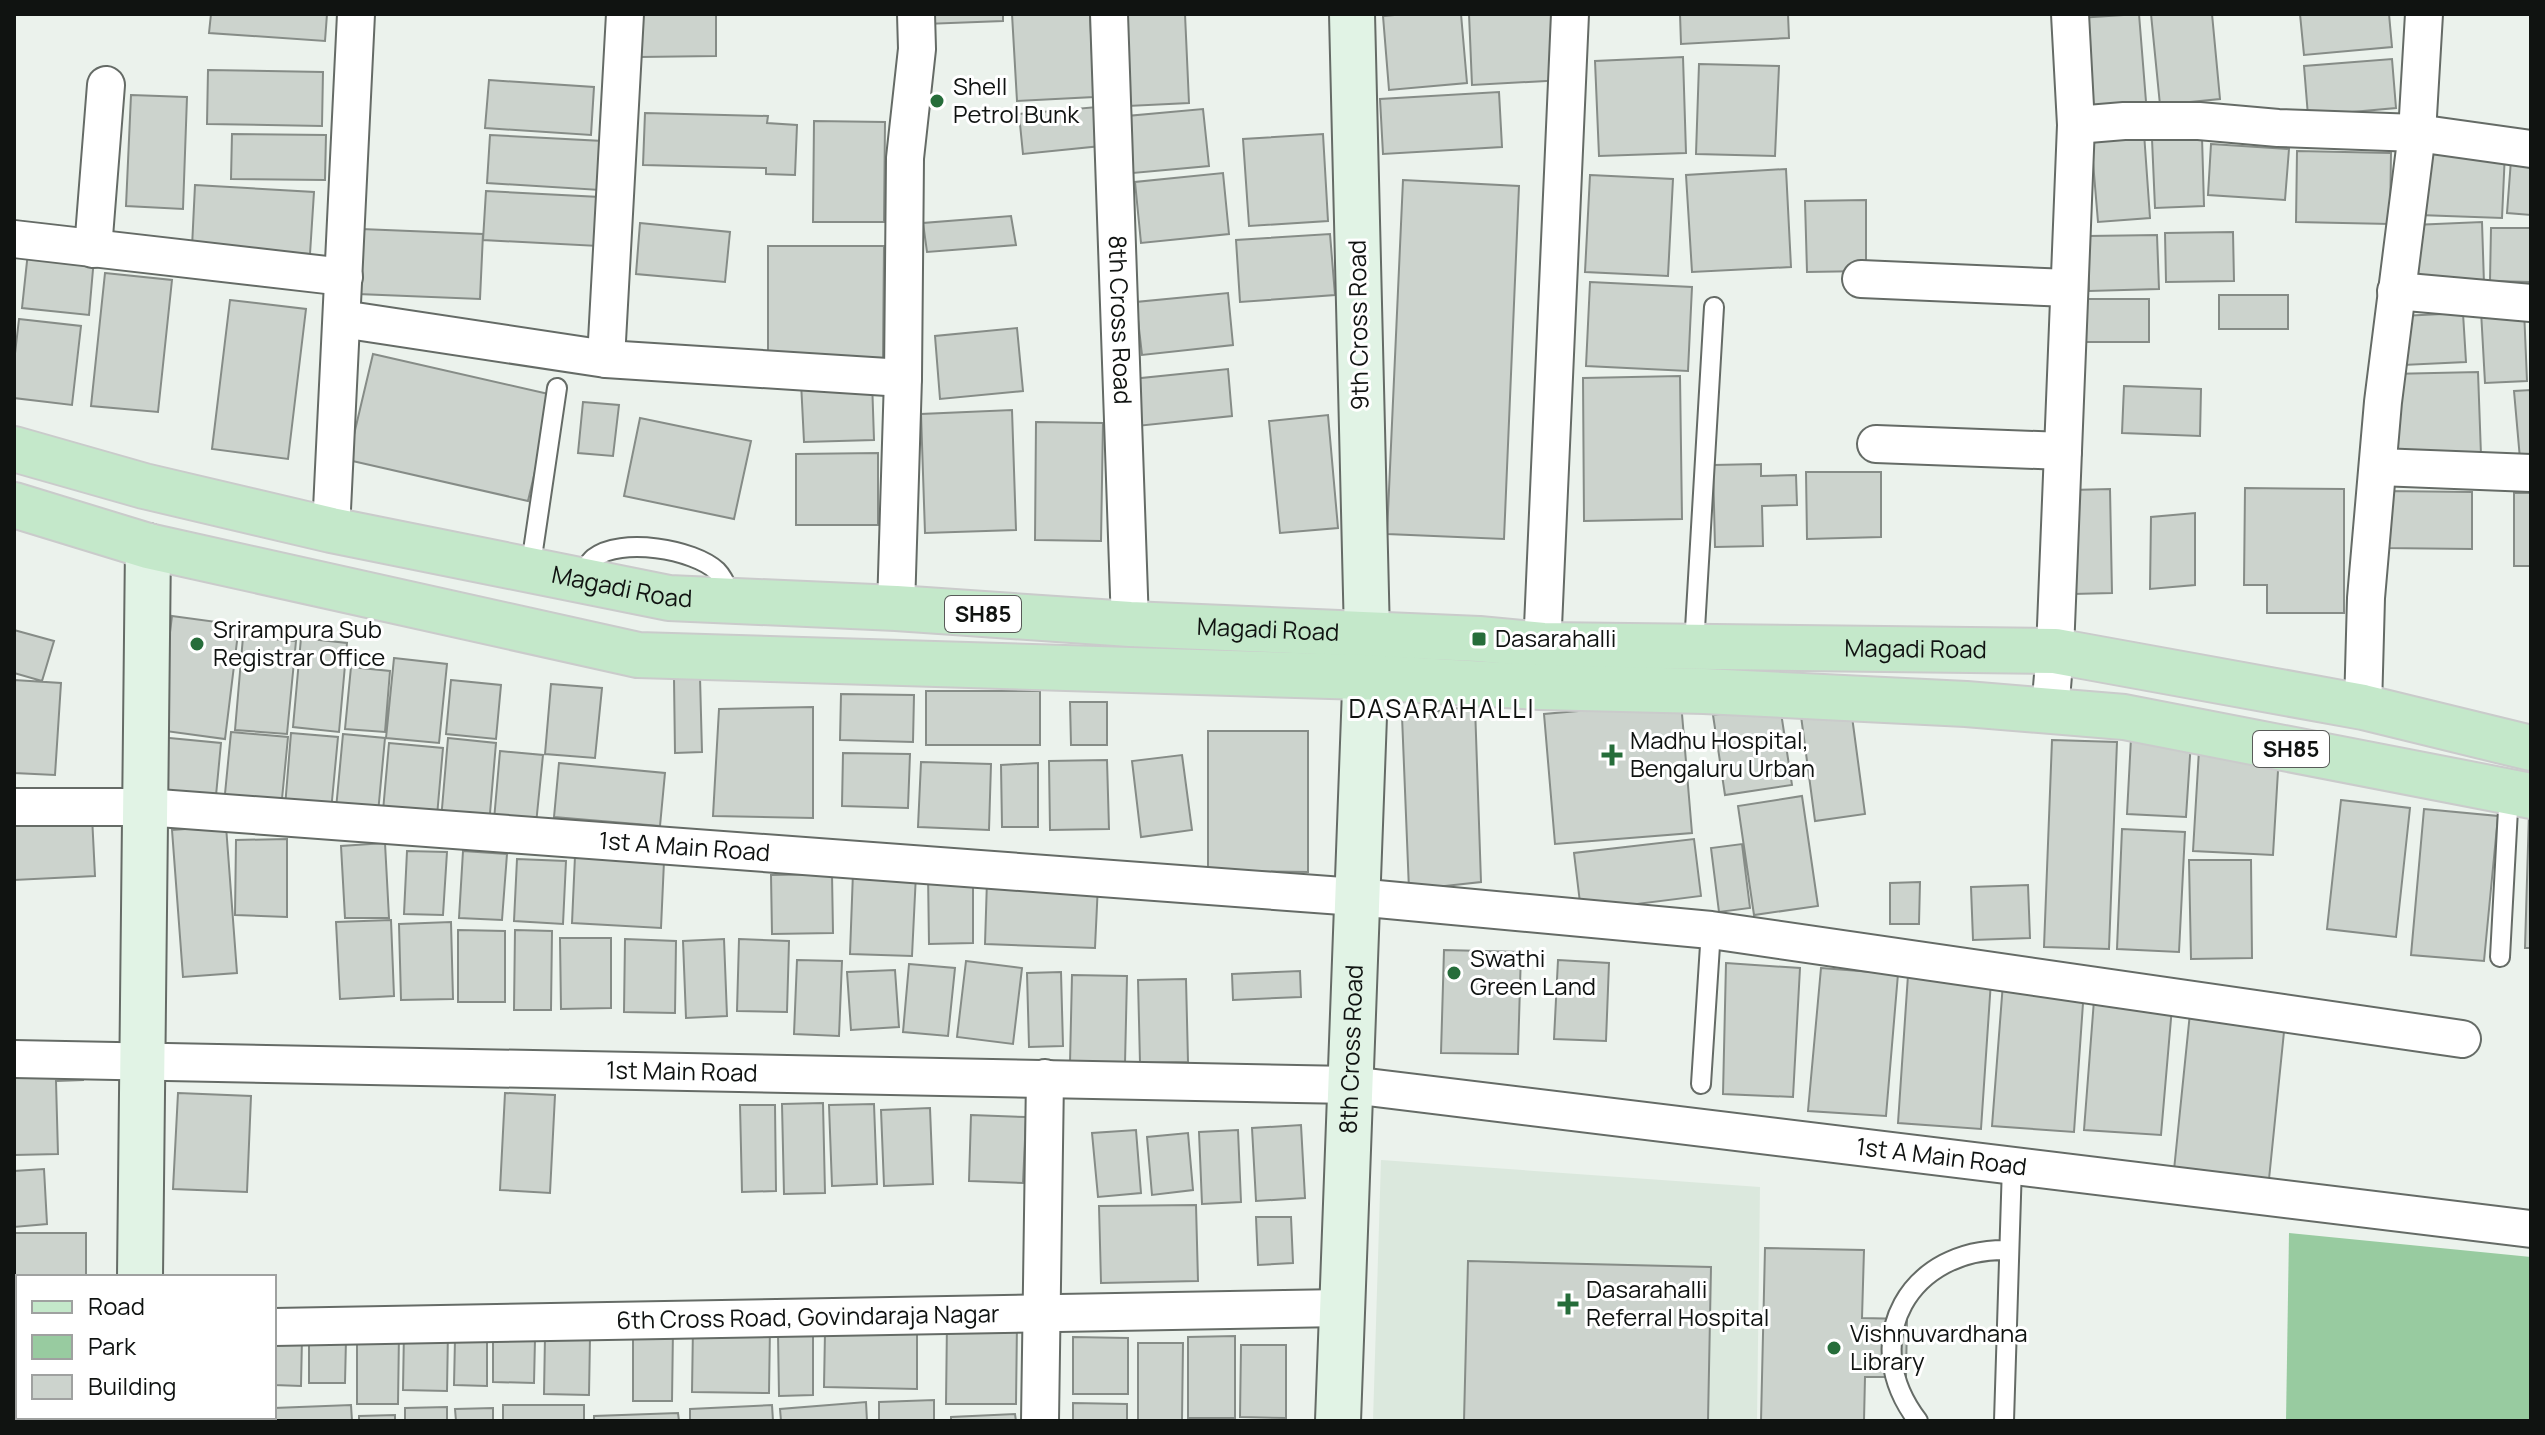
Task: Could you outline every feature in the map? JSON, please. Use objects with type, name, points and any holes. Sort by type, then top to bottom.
[{"type":"main road","name":"Magadi Road","points":[[14,449],[144,486],[331,530],[669,598],[896,608],[1130,624],[1365,656],[1540,687],[1704,691],[1966,704],[2124,717],[2520,794]]},
{"type":"main road","name":"Magadi Road","points":[[14,505],[148,546],[638,655],[1365,656],[1543,645],[2055,651],[2363,707],[2531,748]]},
{"type":"street","points":[[331,530],[356,14]]},
{"type":"street","points":[[606,359],[625,14]]},
{"type":"street","points":[[896,608],[905,158],[917,49],[916,14]]},
{"type":"street","name":"8th Cross Road","points":[[1109,14],[1130,624]]},
{"type":"street","name":"9th Cross Road","points":[[1352,14],[1365,656]]},
{"type":"street","points":[[1540,687],[1570,14]]},
{"type":"street","points":[[2050,711],[2076,125],[2070,14]]},
{"type":"street","points":[[2363,707],[2366,598],[2383,402],[2417,133],[2424,14]]},
{"type":"street","points":[[93,249],[106,85]]},
{"type":"street","points":[[2076,125],[2124,121],[2199,121],[2278,128],[2417,133],[2531,149]]},
{"type":"street","points":[[14,239],[344,277]]},
{"type":"street","points":[[1861,279],[2069,288]]},
{"type":"street","points":[[2396,291],[2531,303]]},
{"type":"street","points":[[342,319],[606,359],[903,378]]},
{"type":"street","points":[[1876,444],[2063,451]]},
{"type":"street","points":[[2379,467],[2531,473]]},
{"type":"street","points":[[140,1275],[148,546]]},
{"type":"street","name":"8th Cross Road","points":[[1338,1421],[1365,656]]},
{"type":"street","name":"1st A Main Road","points":[[14,807],[145,807],[1356,897],[1711,930],[2462,1039]]},
{"type":"street","name":"1st Main Road","points":[[14,1059],[1351,1085]]},
{"type":"street","points":[[1040,1421],[1045,1078]]},
{"type":"street","name":"1st A Main Road","points":[[1351,1085],[2531,1229]]},
{"type":"street","name":"6th Cross Road, Govindaraja Nagar","points":[[276,1327],[1341,1308]]},
{"type":"lane","points":[[1694,646],[1714,307]]},
{"type":"lane","points":[[530,571],[557,388]]},
{"type":"lane","points":[[2500,957],[2520,794]]},
{"type":"lane","points":[[1701,1084],[1711,930]]},
{"type":"lane","points":[[2004,1421],[2012,1165]]},
{"type":"lane","points":[[1918,1421],[1895,1383],[1891,1360],[1892,1337],[1898,1314],[1909,1294],[1942,1263],[1986,1249],[2009,1250]]},
{"type":"shaded area","name":"Dasarahalli Referral Hospital","points":[[1381,1160],[1760,1187],[1757,1421],[1373,1421]]},
{"type":"green space","points":[[2289,1233],[2531,1257],[2531,1421],[2286,1421]]},
{"type":"building","points":[[211,14],[327,14],[325,41],[209,33]]},
{"type":"building","points":[[640,14],[716,14],[716,56],[640,57]]},
{"type":"building","points":[[925,14],[1003,14],[1003,21],[925,24]]},
{"type":"building","points":[[1012,14],[1090,14],[1094,97],[1017,101]]},
{"type":"building","points":[[1123,14],[1185,14],[1189,103],[1128,106]]},
{"type":"building","points":[[1461,14],[1467,83],[1389,90],[1383,16]]},
{"type":"building","points":[[1469,14],[1561,14],[1564,80],[1472,85]]},
{"type":"building","points":[[1680,14],[1788,14],[1789,38],[1681,44]]},
{"type":"building","points":[[2139,14],[2147,114],[2085,119],[2078,18]]},
{"type":"building","points":[[2151,14],[2212,14],[2220,99],[2160,105]]},
{"type":"building","points":[[2300,14],[2389,14],[2392,47],[2304,55]]},
{"type":"building","points":[[1683,57],[1686,153],[1599,156],[1595,61]]},
{"type":"building","points":[[2392,59],[2396,108],[2308,116],[2304,66]]},
{"type":"building","points":[[1699,64],[1779,66],[1775,156],[1696,154]]},
{"type":"building","points":[[208,70],[323,72],[322,126],[207,124]]},
{"type":"building","points":[[489,80],[594,87],[591,135],[485,128]]},
{"type":"building","points":[[1499,92],[1502,147],[1383,154],[1380,99]]},
{"type":"building","points":[[131,95],[187,97],[183,209],[126,206]]},
{"type":"building","points":[[1097,107],[1101,146],[1023,154],[1019,114]]},
{"type":"building","points":[[1203,109],[1209,166],[1133,173],[1127,116]]},
{"type":"building","points":[[645,113],[768,116],[767,123],[797,125],[795,175],[766,174],[766,168],[643,165]]},
{"type":"building","points":[[814,121],[885,122],[884,222],[813,222]]},
{"type":"building","points":[[2144,133],[2150,218],[2098,222],[2091,138]]},
{"type":"building","points":[[232,134],[326,135],[325,180],[231,179]]},
{"type":"building","points":[[1323,134],[1328,221],[1249,226],[1243,139]]},
{"type":"building","points":[[490,135],[603,141],[600,190],[487,183]]},
{"type":"building","points":[[2202,137],[2204,206],[2155,208],[2152,139]]},
{"type":"building","points":[[2211,144],[2289,149],[2285,200],[2208,195]]},
{"type":"building","points":[[2422,150],[2505,152],[2502,218],[2419,215]]},
{"type":"building","points":[[2297,151],[2391,153],[2390,224],[2296,222]]},
{"type":"building","points":[[2511,160],[2531,161],[2531,215],[2507,213]]},
{"type":"building","points":[[1786,169],[1791,267],[1692,272],[1686,175]]},
{"type":"building","points":[[1223,173],[1229,234],[1141,243],[1135,182]]},
{"type":"building","points":[[1590,175],[1673,179],[1668,276],[1585,272]]},
{"type":"building","points":[[1403,180],[1519,186],[1504,539],[1387,534]]},
{"type":"building","points":[[195,185],[314,192],[310,254],[192,247]]},
{"type":"building","points":[[486,191],[600,197],[598,246],[483,240]]},
{"type":"building","points":[[1866,200],[1866,271],[1807,272],[1805,201]]},
{"type":"building","points":[[1011,216],[1016,245],[927,252],[923,223]]},
{"type":"building","points":[[2482,222],[2484,284],[2416,287],[2413,225]]},
{"type":"building","points":[[640,223],[730,232],[725,282],[636,274]]},
{"type":"building","points":[[2491,228],[2531,228],[2531,282],[2490,281]]},
{"type":"building","points":[[361,229],[483,234],[480,299],[358,294]]},
{"type":"building","points":[[2233,232],[2234,281],[2166,282],[2165,233]]},
{"type":"building","points":[[1330,234],[1335,295],[1240,302],[1236,240]]},
{"type":"building","points":[[2157,235],[2159,289],[2089,291],[2088,236]]},
{"type":"building","points":[[768,246],[884,246],[883,358],[768,357]]},
{"type":"building","points":[[28,252],[94,258],[89,315],[22,308]]},
{"type":"building","points":[[105,273],[172,280],[158,412],[91,406]]},
{"type":"building","points":[[1590,282],[1692,287],[1688,371],[1586,366]]},
{"type":"building","points":[[1228,293],[1233,345],[1142,355],[1136,302]]},
{"type":"building","points":[[2219,295],[2288,295],[2288,329],[2219,329]]},
{"type":"building","points":[[2080,299],[2149,299],[2149,342],[2079,342]]},
{"type":"building","points":[[230,300],[306,309],[288,459],[212,449]]},
{"type":"building","points":[[2524,309],[2527,381],[2485,383],[2481,311]]},
{"type":"building","points":[[2463,313],[2466,362],[2403,365],[2401,316]]},
{"type":"building","points":[[19,319],[81,326],[72,405],[14,398]]},
{"type":"building","points":[[1017,328],[1023,391],[940,399],[935,336]]},
{"type":"building","points":[[373,354],[553,395],[528,501],[348,460]]},
{"type":"building","points":[[1228,369],[1232,416],[1137,426],[1132,379]]},
{"type":"building","points":[[2478,372],[2481,455],[2392,458],[2390,374]]},
{"type":"building","points":[[1680,376],[1682,519],[1584,521],[1583,378]]},
{"type":"building","points":[[872,380],[874,440],[804,442],[801,382]]},
{"type":"building","points":[[2124,386],[2201,389],[2200,436],[2122,433]]},
{"type":"building","points":[[2531,390],[2531,458],[2520,459],[2514,391]]},
{"type":"building","points":[[583,402],[619,405],[613,456],[578,453]]},
{"type":"building","points":[[1012,410],[1016,530],[925,533],[921,414]]},
{"type":"building","points":[[1328,415],[1338,528],[1280,533],[1269,421]]},
{"type":"building","points":[[640,418],[751,441],[734,519],[624,496]]},
{"type":"building","points":[[1036,422],[1103,423],[1101,541],[1035,540]]},
{"type":"building","points":[[878,453],[878,525],[796,525],[796,454]]},
{"type":"building","points":[[1761,464],[1761,476],[1796,475],[1797,505],[1762,506],[1763,546],[1715,547],[1713,465]]},
{"type":"building","points":[[1806,472],[1881,472],[1881,537],[1807,539]]},
{"type":"building","points":[[2245,488],[2344,489],[2344,613],[2267,613],[2267,585],[2244,585]]},
{"type":"building","points":[[2110,489],[2112,593],[2073,594],[2071,490]]},
{"type":"building","points":[[2385,491],[2472,492],[2472,549],[2384,548]]},
{"type":"building","points":[[2514,493],[2531,493],[2531,566],[2514,566]]},
{"type":"building","points":[[2195,513],[2195,585],[2150,589],[2151,517]]},
{"type":"building","points":[[172,616],[239,625],[225,739],[158,730]]},
{"type":"building","points":[[14,630],[54,641],[42,681],[14,673]]},
{"type":"building","points":[[243,637],[296,641],[287,734],[235,730]]},
{"type":"building","points":[[301,638],[347,643],[339,732],[293,727]]},
{"type":"building","points":[[394,658],[447,664],[439,743],[386,738]]},
{"type":"building","points":[[351,667],[390,671],[385,732],[345,729]]},
{"type":"building","points":[[700,677],[702,752],[675,753],[674,678]]},
{"type":"building","points":[[14,680],[61,683],[55,775],[14,773]]},
{"type":"building","points":[[451,680],[501,685],[496,739],[446,734]]},
{"type":"building","points":[[551,684],[602,688],[595,758],[545,754]]},
{"type":"building","points":[[926,691],[1040,691],[1040,745],[926,745]]},
{"type":"building","points":[[841,694],[914,695],[913,742],[840,740]]},
{"type":"building","points":[[1070,702],[1107,702],[1107,745],[1071,745]]},
{"type":"building","points":[[1681,702],[1692,833],[1555,844],[1544,714]]},
{"type":"building","points":[[1475,706],[1481,882],[1409,890],[1402,716]]},
{"type":"building","points":[[1780,706],[1792,785],[1725,795],[1713,715]]},
{"type":"building","points":[[813,707],[813,818],[713,816],[719,709]]},
{"type":"building","points":[[1851,709],[1865,814],[1815,821],[1801,716]]},
{"type":"building","points":[[1208,731],[1308,731],[1308,872],[1208,871]]},
{"type":"building","points":[[231,732],[288,737],[281,809],[224,804]]},
{"type":"building","points":[[291,733],[338,737],[331,811],[285,807]]},
{"type":"building","points":[[343,734],[385,738],[378,813],[336,809]]},
{"type":"building","points":[[159,737],[221,743],[215,806],[153,801]]},
{"type":"building","points":[[448,738],[496,743],[489,825],[441,820]]},
{"type":"building","points":[[2131,738],[2191,741],[2186,817],[2127,814]]},
{"type":"building","points":[[2052,740],[2117,742],[2109,949],[2044,947]]},
{"type":"building","points":[[389,743],[443,748],[437,816],[383,811]]},
{"type":"building","points":[[2199,750],[2279,754],[2273,855],[2193,851]]},
{"type":"building","points":[[500,751],[543,755],[536,824],[494,820]]},
{"type":"building","points":[[843,753],[910,754],[908,808],[842,806]]},
{"type":"building","points":[[1182,755],[1192,830],[1141,837],[1132,761]]},
{"type":"building","points":[[1107,760],[1109,829],[1050,830],[1049,761]]},
{"type":"building","points":[[921,762],[991,764],[989,830],[918,827]]},
{"type":"building","points":[[559,763],[665,773],[660,826],[554,817]]},
{"type":"building","points":[[1038,763],[1038,827],[1002,827],[1001,765]]},
{"type":"building","points":[[1802,796],[1818,906],[1754,915],[1738,806]]},
{"type":"building","points":[[2341,800],[2410,808],[2396,937],[2327,929]]},
{"type":"building","points":[[2424,809],[2498,816],[2484,961],[2411,955]]},
{"type":"building","points":[[2529,812],[2531,948],[2525,948]]},
{"type":"building","points":[[92,816],[95,876],[14,880],[14,819]]},
{"type":"building","points":[[226,826],[237,973],[183,977],[172,830]]},
{"type":"building","points":[[2122,829],[2185,832],[2179,952],[2117,949]]},
{"type":"building","points":[[287,839],[287,917],[235,915],[236,840]]},
{"type":"building","points":[[1694,839],[1701,896],[1581,911],[1574,853]]},
{"type":"building","points":[[385,843],[389,918],[345,918],[341,846]]},
{"type":"building","points":[[1742,844],[1750,908],[1719,912],[1711,848]]},
{"type":"building","points":[[407,851],[447,852],[443,915],[404,914]]},
{"type":"building","points":[[463,851],[507,854],[502,920],[459,918]]},
{"type":"building","points":[[575,856],[664,861],[661,928],[572,923]]},
{"type":"building","points":[[517,859],[566,861],[563,924],[514,921]]},
{"type":"building","points":[[2189,860],[2251,860],[2252,958],[2191,959]]},
{"type":"building","points":[[853,872],[916,874],[912,956],[850,954]]},
{"type":"building","points":[[928,873],[973,873],[973,943],[929,944]]},
{"type":"building","points":[[832,874],[833,933],[772,934],[771,875]]},
{"type":"building","points":[[987,880],[1098,884],[1095,948],[985,944]]},
{"type":"building","points":[[1920,882],[1919,924],[1890,924],[1890,883]]},
{"type":"building","points":[[2028,885],[2030,938],[1973,940],[1971,887]]},
{"type":"building","points":[[391,920],[394,996],[340,999],[336,922]]},
{"type":"building","points":[[451,922],[453,999],[401,1000],[399,924]]},
{"type":"building","points":[[458,930],[505,931],[505,1002],[458,1002]]},
{"type":"building","points":[[515,930],[552,931],[551,1010],[514,1010]]},
{"type":"building","points":[[560,938],[611,938],[611,1008],[561,1009]]},
{"type":"building","points":[[625,939],[676,941],[675,1013],[624,1012]]},
{"type":"building","points":[[724,939],[727,1016],[686,1018],[683,941]]},
{"type":"building","points":[[739,939],[789,941],[787,1012],[737,1011]]},
{"type":"building","points":[[1444,950],[1521,952],[1518,1054],[1441,1053]]},
{"type":"building","points":[[797,960],[842,961],[839,1036],[794,1034]]},
{"type":"building","points":[[1558,960],[1609,963],[1606,1041],[1554,1039]]},
{"type":"building","points":[[966,961],[1022,968],[1013,1044],[957,1037]]},
{"type":"building","points":[[1726,963],[1800,968],[1793,1097],[1723,1094]]},
{"type":"building","points":[[909,964],[955,968],[948,1036],[903,1032]]},
{"type":"building","points":[[1821,968],[1898,974],[1886,1116],[1808,1111]]},
{"type":"building","points":[[895,970],[899,1027],[851,1030],[847,972]]},
{"type":"building","points":[[1300,971],[1301,997],[1233,1000],[1232,974]]},
{"type":"building","points":[[1061,972],[1063,1046],[1029,1047],[1027,973]]},
{"type":"building","points":[[1072,975],[1127,976],[1125,1064],[1070,1063]]},
{"type":"building","points":[[1908,975],[1991,981],[1981,1129],[1898,1123]]},
{"type":"building","points":[[1186,979],[1188,1062],[1140,1063],[1138,980]]},
{"type":"building","points":[[2003,983],[2084,989],[2074,1132],[1992,1126]]},
{"type":"building","points":[[2094,1000],[2172,1007],[2161,1135],[2084,1130]]},
{"type":"building","points":[[2190,1013],[2285,1022],[2269,1179],[2174,1170]]},
{"type":"building","points":[[14,1059],[82,1062],[83,1080],[56,1081],[58,1154],[14,1155]]},
{"type":"building","points":[[178,1093],[251,1096],[247,1192],[173,1189]]},
{"type":"building","points":[[505,1093],[555,1095],[550,1193],[500,1190]]},
{"type":"building","points":[[823,1103],[825,1193],[784,1194],[782,1104]]},
{"type":"building","points":[[874,1104],[877,1184],[832,1186],[829,1105]]},
{"type":"building","points":[[740,1105],[775,1105],[776,1191],[742,1192]]},
{"type":"building","points":[[930,1108],[933,1184],[884,1186],[881,1110]]},
{"type":"building","points":[[971,1115],[1026,1117],[1023,1183],[969,1181]]},
{"type":"building","points":[[1301,1125],[1305,1198],[1256,1201],[1252,1128]]},
{"type":"building","points":[[1136,1130],[1141,1193],[1098,1197],[1092,1133]]},
{"type":"building","points":[[1238,1130],[1241,1202],[1202,1204],[1199,1132]]},
{"type":"building","points":[[1188,1133],[1193,1190],[1152,1195],[1147,1137]]},
{"type":"building","points":[[44,1169],[47,1224],[14,1227],[14,1171]]},
{"type":"building","points":[[1196,1205],[1198,1281],[1101,1283],[1099,1206]]},
{"type":"building","points":[[1256,1217],[1291,1217],[1293,1263],[1258,1265]]},
{"type":"building","points":[[14,1233],[86,1233],[86,1275],[16,1275],[14,1286]]},
{"type":"building","name":"Vishnuvardhana Library","points":[[1765,1248],[1864,1250],[1862,1318],[1907,1319],[1906,1377],[1865,1377],[1864,1421],[1761,1421]]},
{"type":"building","points":[[1468,1261],[1711,1267],[1708,1421],[1464,1421]]},
{"type":"building","points":[[947,1321],[1017,1322],[1016,1404],[946,1404]]},
{"type":"building","points":[[693,1326],[770,1327],[769,1393],[692,1392]]},
{"type":"building","points":[[633,1328],[673,1329],[672,1401],[633,1401]]},
{"type":"building","points":[[404,1330],[448,1330],[447,1391],[403,1390]]},
{"type":"building","points":[[825,1332],[917,1333],[917,1389],[824,1387]]},
{"type":"building","points":[[357,1333],[399,1333],[398,1404],[357,1404]]},
{"type":"building","points":[[813,1333],[813,1395],[779,1396],[778,1334]]},
{"type":"building","points":[[545,1336],[590,1337],[589,1395],[544,1394]]},
{"type":"building","points":[[1235,1336],[1235,1418],[1188,1418],[1188,1337]]},
{"type":"building","points":[[276,1337],[302,1337],[301,1386],[276,1385]]},
{"type":"building","points":[[1073,1337],[1128,1338],[1128,1394],[1073,1394]]},
{"type":"building","points":[[309,1339],[346,1339],[345,1383],[309,1383]]},
{"type":"building","points":[[455,1339],[487,1339],[487,1386],[454,1385]]},
{"type":"building","points":[[493,1339],[535,1339],[534,1383],[493,1382]]},
{"type":"building","points":[[1138,1343],[1183,1343],[1182,1421],[1138,1421]]},
{"type":"building","points":[[1241,1345],[1286,1345],[1286,1418],[1240,1417]]},
{"type":"building","points":[[934,1400],[934,1421],[879,1421],[879,1402]]},
{"type":"building","points":[[866,1402],[867,1421],[781,1421],[780,1409]]},
{"type":"building","points":[[1073,1403],[1127,1404],[1127,1421],[1073,1421]]},
{"type":"building","points":[[351,1405],[352,1421],[263,1421],[276,1419],[276,1408]]},
{"type":"building","points":[[503,1405],[584,1405],[584,1421],[503,1421]]},
{"type":"building","points":[[772,1405],[773,1421],[690,1421],[690,1409]]},
{"type":"building","points":[[447,1407],[447,1421],[405,1421],[405,1408]]},
{"type":"building","points":[[493,1408],[493,1421],[456,1421],[455,1409]]},
{"type":"building","points":[[678,1413],[679,1421],[594,1421],[594,1416]]},
{"type":"building","points":[[1015,1414],[1016,1421],[951,1421],[951,1417]]},
{"type":"building","points":[[395,1415],[395,1421],[359,1421],[359,1416]]},
{"type":"building","points":[[21,1419],[83,1419],[21,1421]]},
{"type":"building","points":[[252,1419],[252,1421],[173,1421]]},
{"type":"place","name":"Shell Petrol Bunk","points":[[937,101]]},
{"type":"place","name":"Dasarahalli","points":[[1479,639]]},
{"type":"place","name":"Srirampura Sub Registrar Office","points":[[197,644]]},
{"type":"place","name":"Madhu Hospital, Bengaluru Urban","points":[[1612,755]]},
{"type":"place","name":"Swathi Green Land","points":[[1454,973]]},
{"type":"place","name":"Dasarahalli Referral Hospital","points":[[1568,1304]]},
{"type":"place","name":"Vishnuvardhana Library","points":[[1834,1348]]},
{"type":"district","name":"DASARAHALLI","points":[[1442,709]]}]
